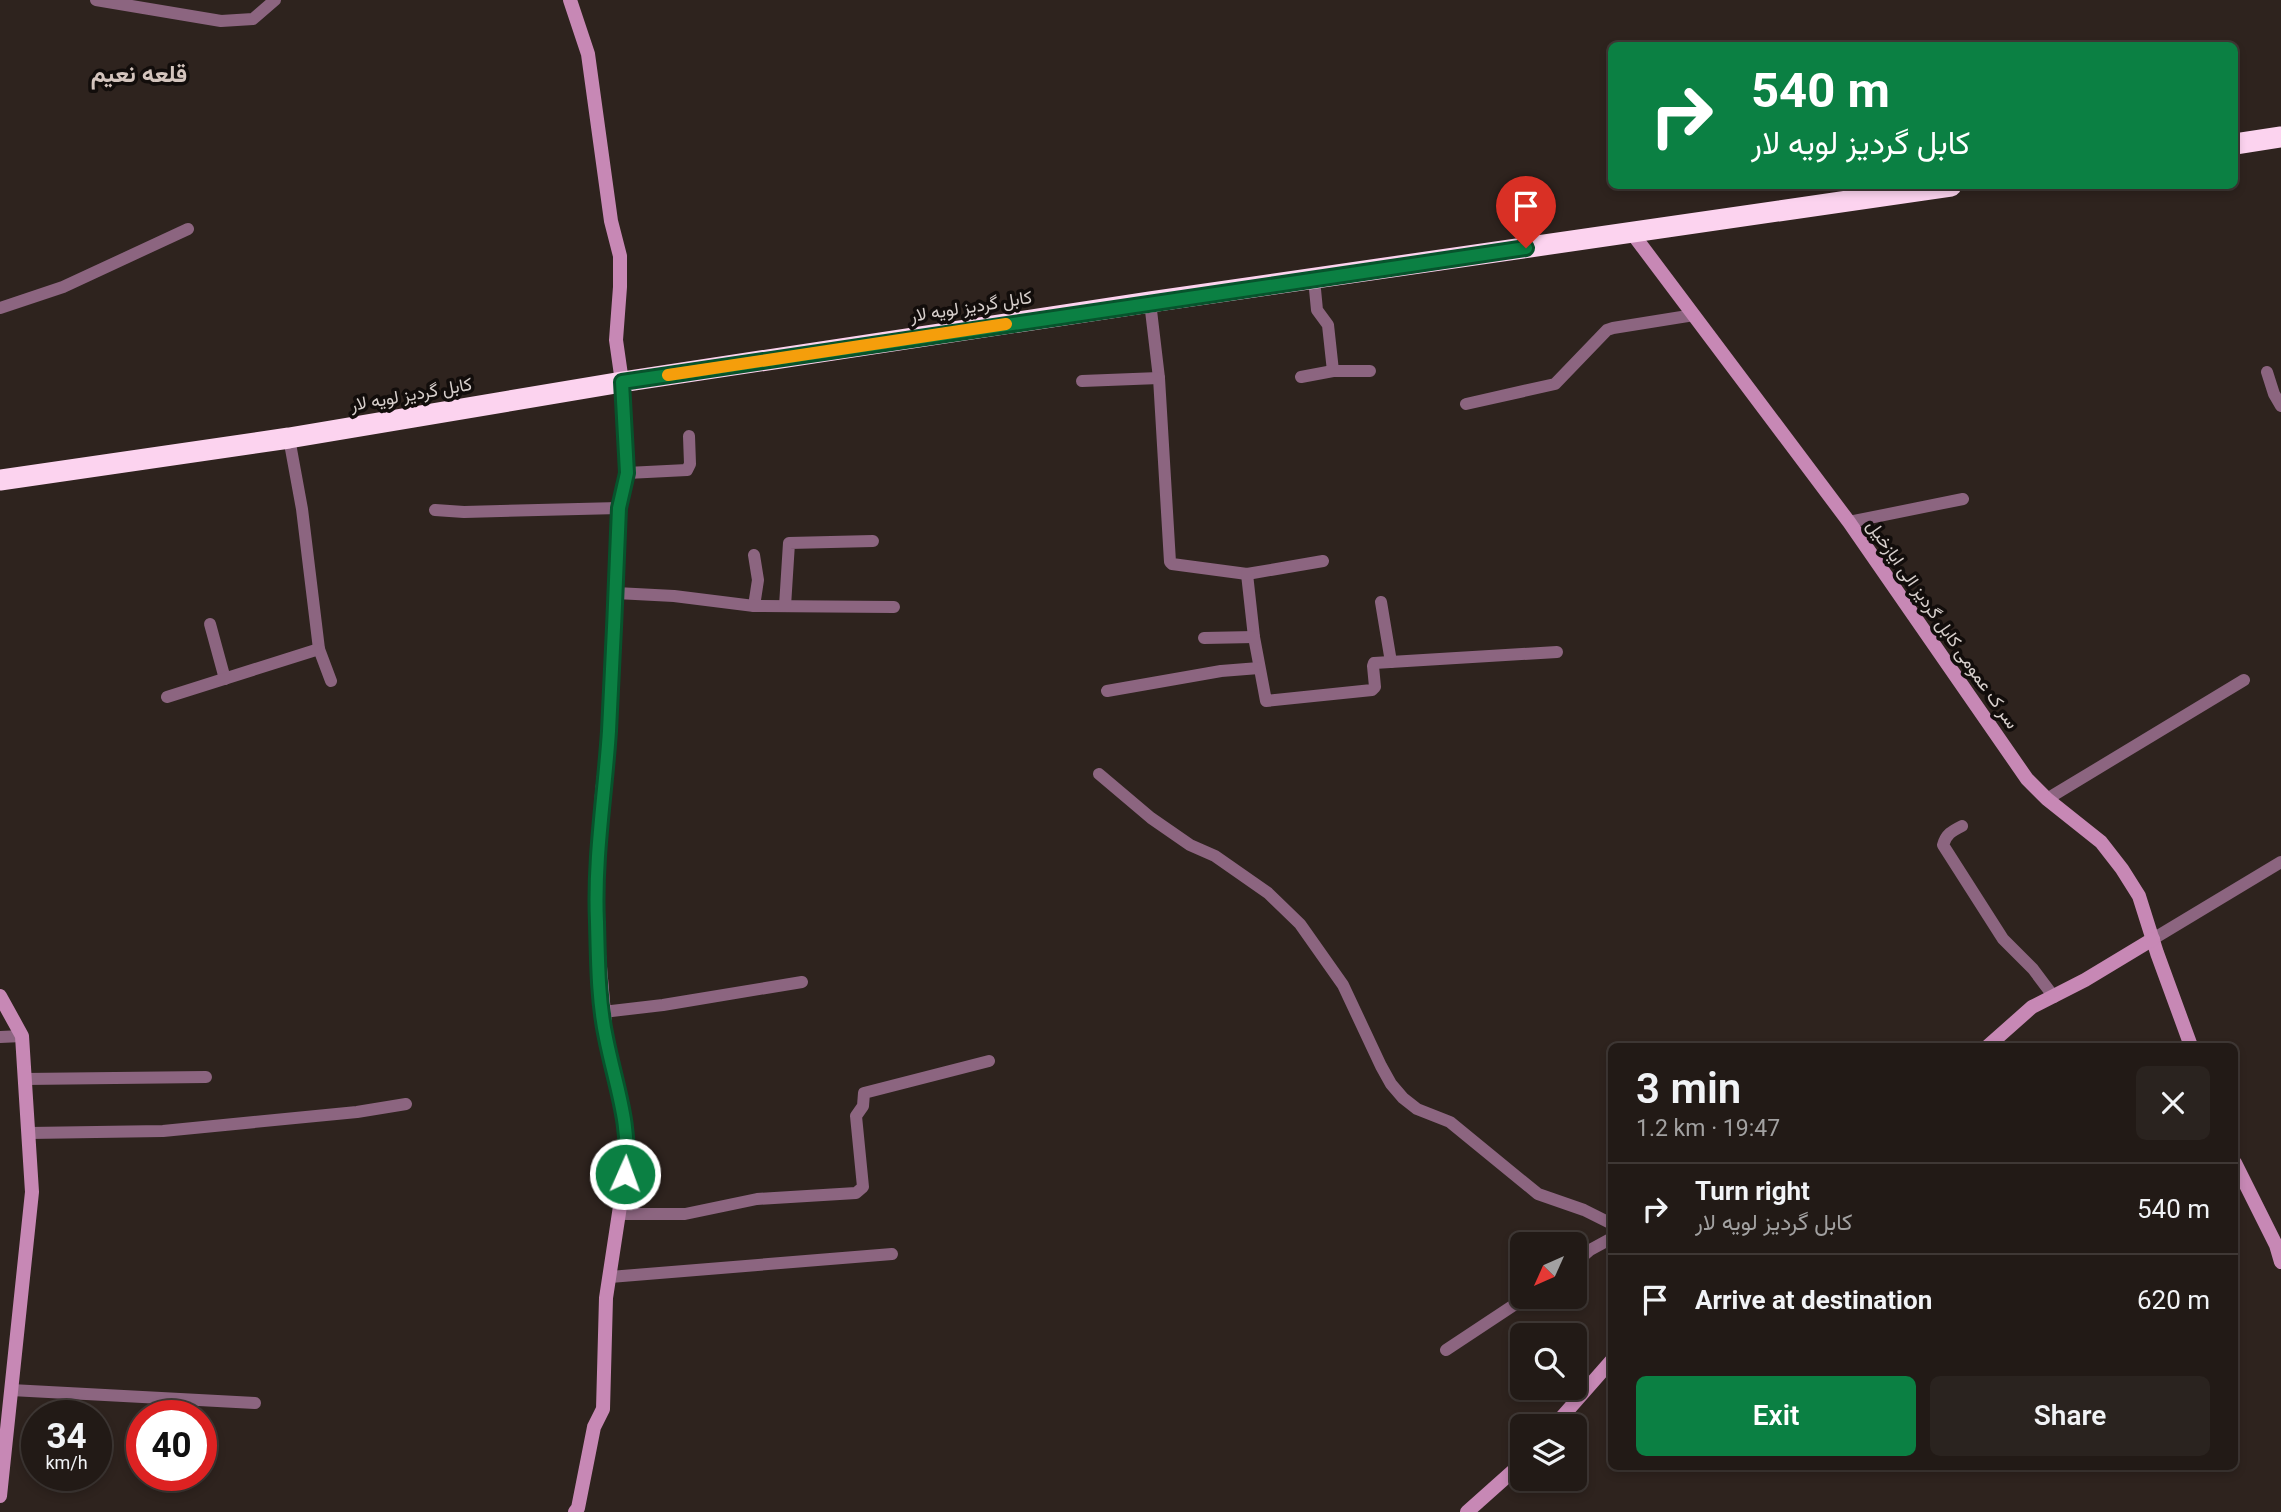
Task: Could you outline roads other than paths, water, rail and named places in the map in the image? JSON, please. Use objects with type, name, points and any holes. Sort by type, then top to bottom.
[{"type":"highway","points":[[2238,144],[2281,137]]},
{"type":"highway","name":"کابل گردیز لویه لار","points":[[0,481],[289,438],[622,382],[1150,302],[1931,189]]},
{"type":"street","points":[[96,0],[221,21],[253,19],[275,0]]},
{"type":"street","points":[[570,0],[588,54],[611,220],[620,256],[616,340],[622,382],[627,473],[619,508],[596,920],[606,1037],[623,1107],[628,1153],[606,1298],[603,1409],[594,1427],[575,1512]]},
{"type":"street","points":[[0,308],[63,287],[188,229]]},
{"type":"street","name":"سر ک عمومی کابل گردیز الی ایازخیل","points":[[1632,233],[1849,522],[2027,779],[2047,799],[2101,842],[2122,869],[2139,896],[2190,1043]]},
{"type":"street","points":[[1314,279],[1317,310],[1328,325],[1333,371]]},
{"type":"street","points":[[1150,302],[1159,378],[1170,562],[1247,574],[1324,562]]},
{"type":"street","points":[[1466,404],[1555,384],[1604,333],[1613,328],[1694,315]]},
{"type":"street","points":[[1301,377],[1333,371],[1370,371]]},
{"type":"street","points":[[2267,372],[2274,394],[2281,405]]},
{"type":"street","points":[[1082,381],[1159,378]]},
{"type":"street","points":[[627,473],[687,470],[690,464],[690,436]]},
{"type":"street","points":[[289,438],[302,509],[319,649],[331,681]]},
{"type":"street","points":[[1849,522],[1963,499]]},
{"type":"street","points":[[435,510],[464,512],[619,508]]},
{"type":"street","points":[[785,606],[789,544],[873,541]]},
{"type":"street","points":[[754,555],[758,579],[754,606]]},
{"type":"street","points":[[1247,574],[1254,637],[1266,701],[1372,690],[1375,687],[1373,664],[1557,652]]},
{"type":"street","points":[[616,593],[674,596],[754,606],[894,607]]},
{"type":"street","points":[[1381,602],[1391,662]]},
{"type":"street","points":[[210,624],[225,679]]},
{"type":"street","points":[[1204,638],[1254,637]]},
{"type":"street","points":[[167,697],[319,649]]},
{"type":"street","points":[[1107,691],[1220,671],[1259,668]]},
{"type":"street","points":[[2047,799],[2244,680]]},
{"type":"street","points":[[1099,774],[1151,818],[1190,845],[1215,856],[1268,893],[1300,924],[1343,985],[1381,1066],[1403,1098],[1417,1109],[1450,1122],[1538,1194],[1584,1210],[1608,1222]]},
{"type":"street","points":[[1962,826],[1952,831],[1942,845],[2003,939],[2033,969],[2054,997]]},
{"type":"street","points":[[1990,1043],[2025,1012],[2281,862]]},
{"type":"street","points":[[603,1012],[802,982]]},
{"type":"street","points":[[0,996],[22,1036],[32,1192],[0,1496]]},
{"type":"street","points":[[0,1037],[22,1036]]},
{"type":"street","points":[[620,1213],[685,1214],[757,1199],[856,1193],[863,1187],[856,1116],[863,1106],[864,1093],[989,1061]]},
{"type":"street","points":[[24,1079],[206,1077]]},
{"type":"street","points":[[29,1133],[163,1131],[357,1112],[406,1104]]},
{"type":"street","points":[[2238,1169],[2276,1245],[2281,1262]]},
{"type":"street","points":[[1587,1252],[1608,1240]]},
{"type":"street","points":[[610,1277],[892,1254]]},
{"type":"street","points":[[1446,1350],[1510,1308]]},
{"type":"street","points":[[1565,1414],[1608,1365]]},
{"type":"street","points":[[11,1390],[255,1404]]},
{"type":"street","points":[[1467,1512],[1510,1473]]},
{"type":"district","name":"قلعه نعيم","points":[[139,74]]}]
